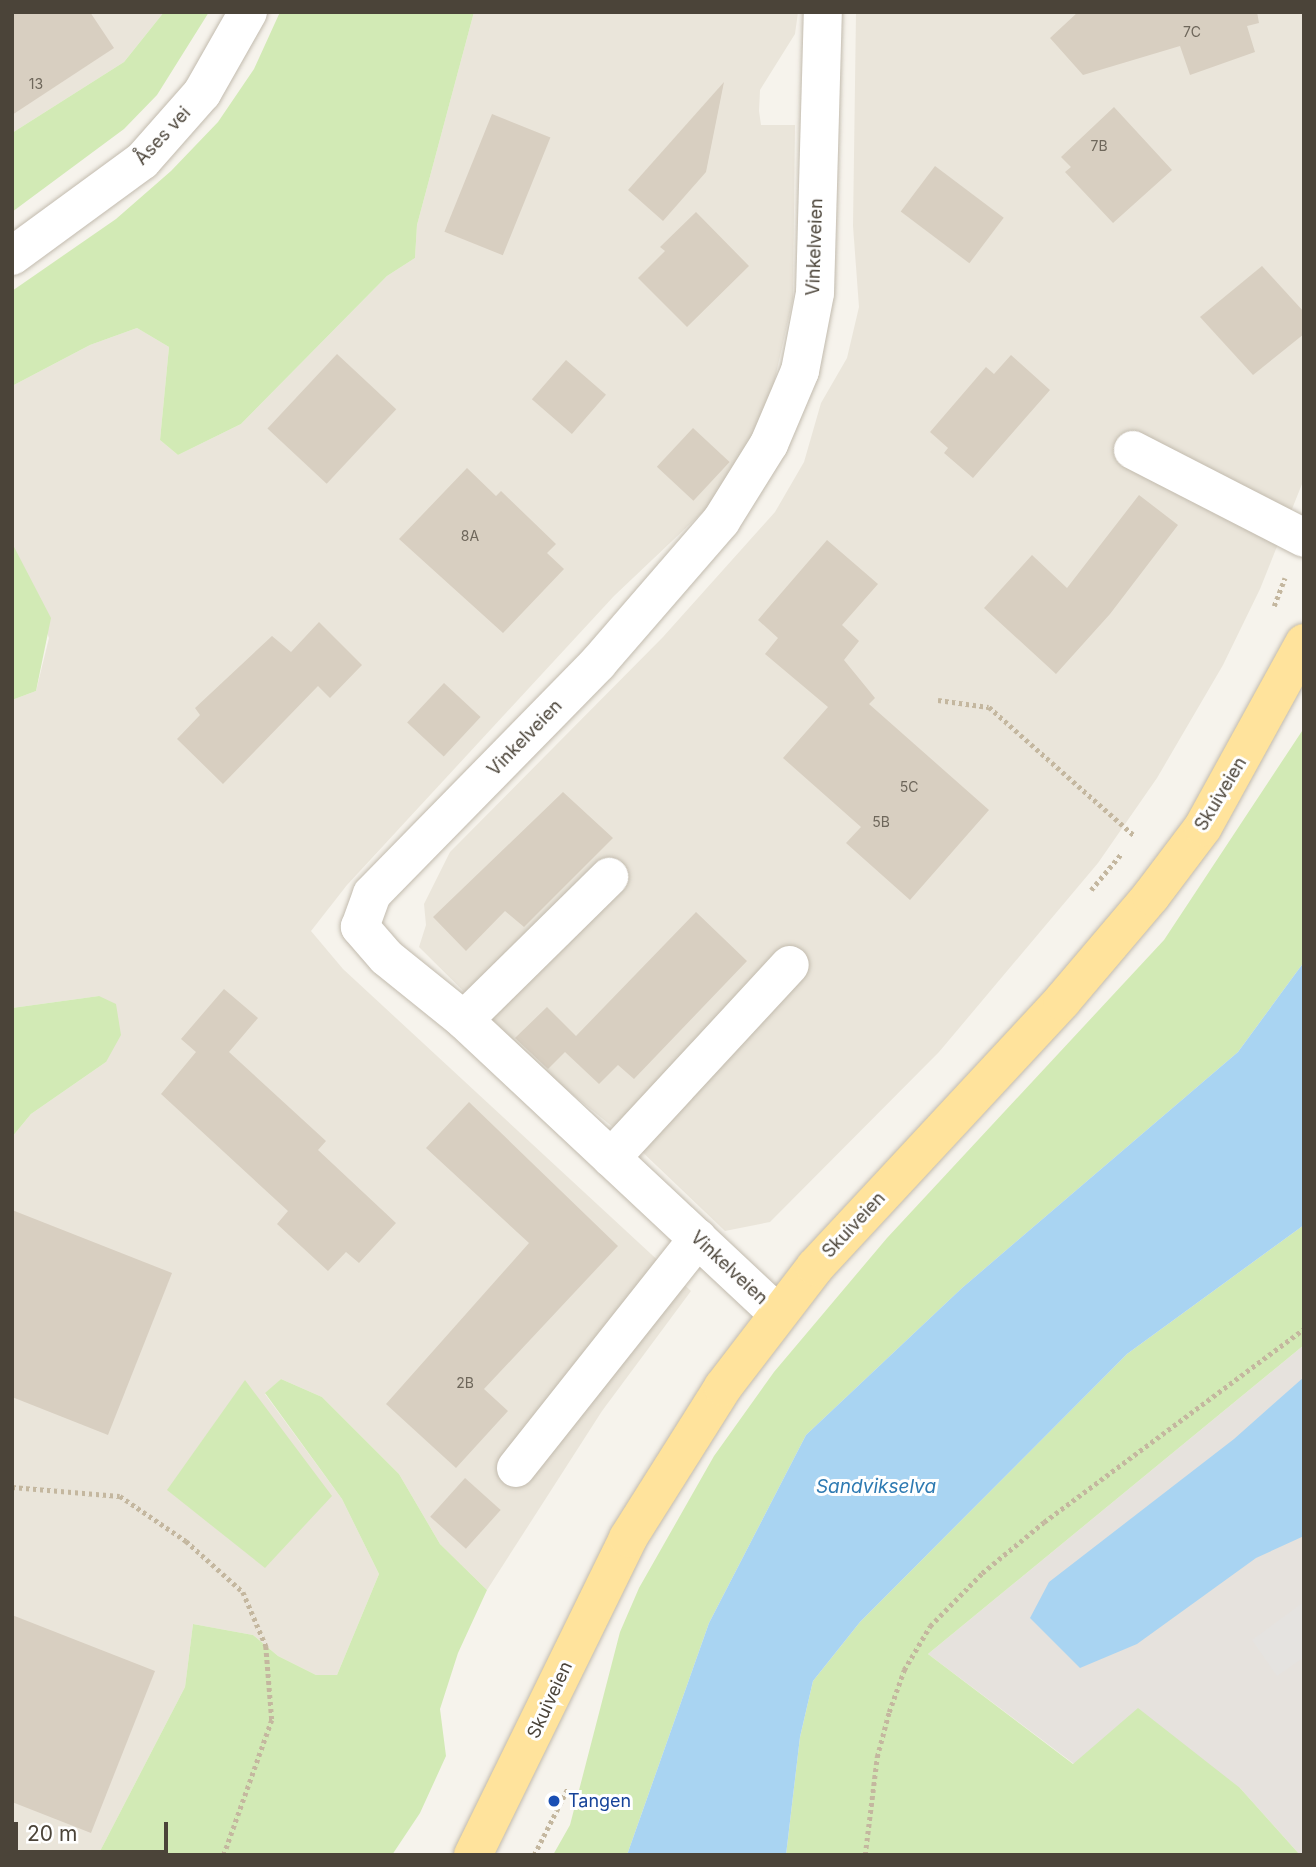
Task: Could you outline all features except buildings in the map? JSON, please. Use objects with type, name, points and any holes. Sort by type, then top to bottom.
[{"type":"main road","name":"Skuiveien","points":[[473,1855],[628,1538],[680,1450],[815,1267],[1062,1001],[1151,896],[1203,827],[1304,643]]},
{"type":"street","name":"Åses vei","points":[[12,256],[142,161],[202,93],[247,12]]},
{"type":"street","name":"Vinkelveien","points":[[778,1314],[464,1020],[386,957],[360,927],[372,894],[638,617],[721,521],[769,444],[800,371],[815,293],[823,12]]},
{"type":"street","points":[[1133,450],[1304,538]]},
{"type":"street","points":[[464,1020],[609,877]]},
{"type":"street","points":[[611,1158],[790,965]]},
{"type":"street","points":[[516,1468],[698,1238]]},
{"type":"path","points":[[938,700],[989,707],[1135,836]]},
{"type":"path","points":[[865,1855],[877,1757],[889,1712],[904,1670],[930,1626],[982,1573],[1044,1522],[1304,1329]]},
{"type":"path","points":[[12,1487],[120,1496],[186,1541],[243,1592],[266,1646],[272,1720],[224,1855]]},
{"type":"path","points":[[534,1855],[568,1788]]},
{"type":"shaded area","points":[[12,12],[164,12],[124,62],[12,133]]},
{"type":"shaded area","points":[[474,12],[798,12],[795,34],[760,90],[761,125],[795,125],[793,299],[766,418],[728,488],[614,596],[347,885],[311,931],[343,969],[691,1291],[602,1411],[487,1590],[440,1544],[399,1474],[322,1397],[281,1379],[265,1394],[342,1499],[379,1574],[337,1675],[316,1675],[278,1656],[253,1635],[193,1624],[185,1687],[98,1855],[32,1855],[12,1847],[12,1137],[31,1114],[106,1062],[99,996],[12,1008],[12,700],[36,691],[49,638],[12,543],[12,386],[90,345],[137,328],[169,347],[160,440],[178,455],[241,424],[387,276],[415,258],[417,225]]},
{"type":"shaded area","points":[[856,12],[1304,12],[1304,479],[1260,589],[1223,665],[1157,778],[1098,863],[939,1052],[770,1222],[725,1231],[635,1145],[545,1072],[419,947],[426,925],[424,904],[450,852],[663,637],[775,512],[804,462],[821,403],[847,358],[859,307],[853,226]]},
{"type":"shaded area","points":[[1304,1345],[1304,1855],[1300,1855],[1240,1788],[1074,1764],[928,1654]]},
{"type":"shaded area","points":[[1304,1602],[1304,1657],[1277,1676],[1252,1640]]},
{"type":"green space","points":[[164,12],[209,12],[157,95],[124,129],[12,212],[12,133],[124,62]]},
{"type":"green space","points":[[280,12],[474,12],[417,225],[415,258],[387,276],[241,424],[178,455],[160,440],[169,347],[137,328],[90,345],[12,386],[12,291],[116,219],[171,171],[218,122],[254,69]]},
{"type":"green space","points":[[12,543],[51,618],[36,691],[12,700]]},
{"type":"green space","points":[[1304,728],[1304,962],[1238,1052],[962,1288],[806,1435],[709,1623],[627,1855],[553,1855],[570,1825],[620,1632],[639,1588],[714,1456],[774,1372],[887,1238],[1164,940]]},
{"type":"green space","points":[[99,996],[116,1004],[121,1035],[106,1062],[31,1114],[12,1137],[12,1008]]},
{"type":"green space","points":[[1304,1225],[1304,1345],[928,1654],[1073,1764],[1138,1708],[1240,1788],[1300,1855],[786,1855],[800,1737],[813,1681],[860,1622],[1127,1354]]},
{"type":"green space","points":[[281,1379],[322,1397],[399,1474],[440,1544],[487,1590],[458,1653],[440,1709],[446,1756],[420,1813],[392,1855],[98,1855],[185,1687],[193,1624],[253,1635],[278,1656],[316,1675],[337,1675],[379,1574],[342,1499],[265,1393]]},
{"type":"green space","points":[[245,1380],[332,1496],[265,1568],[167,1490]]},
{"type":"water","name":"Sandvikselva","points":[[1304,962],[1304,1225],[1127,1354],[860,1622],[813,1681],[800,1737],[786,1855],[627,1855],[709,1623],[806,1435],[962,1288],[1238,1052]]},
{"type":"water","points":[[1304,1377],[1304,1536],[1256,1558],[1137,1644],[1080,1668],[1030,1618],[1049,1582],[1234,1439]]},
{"type":"place","name":"Tangen","points":[[554,1801]]}]
